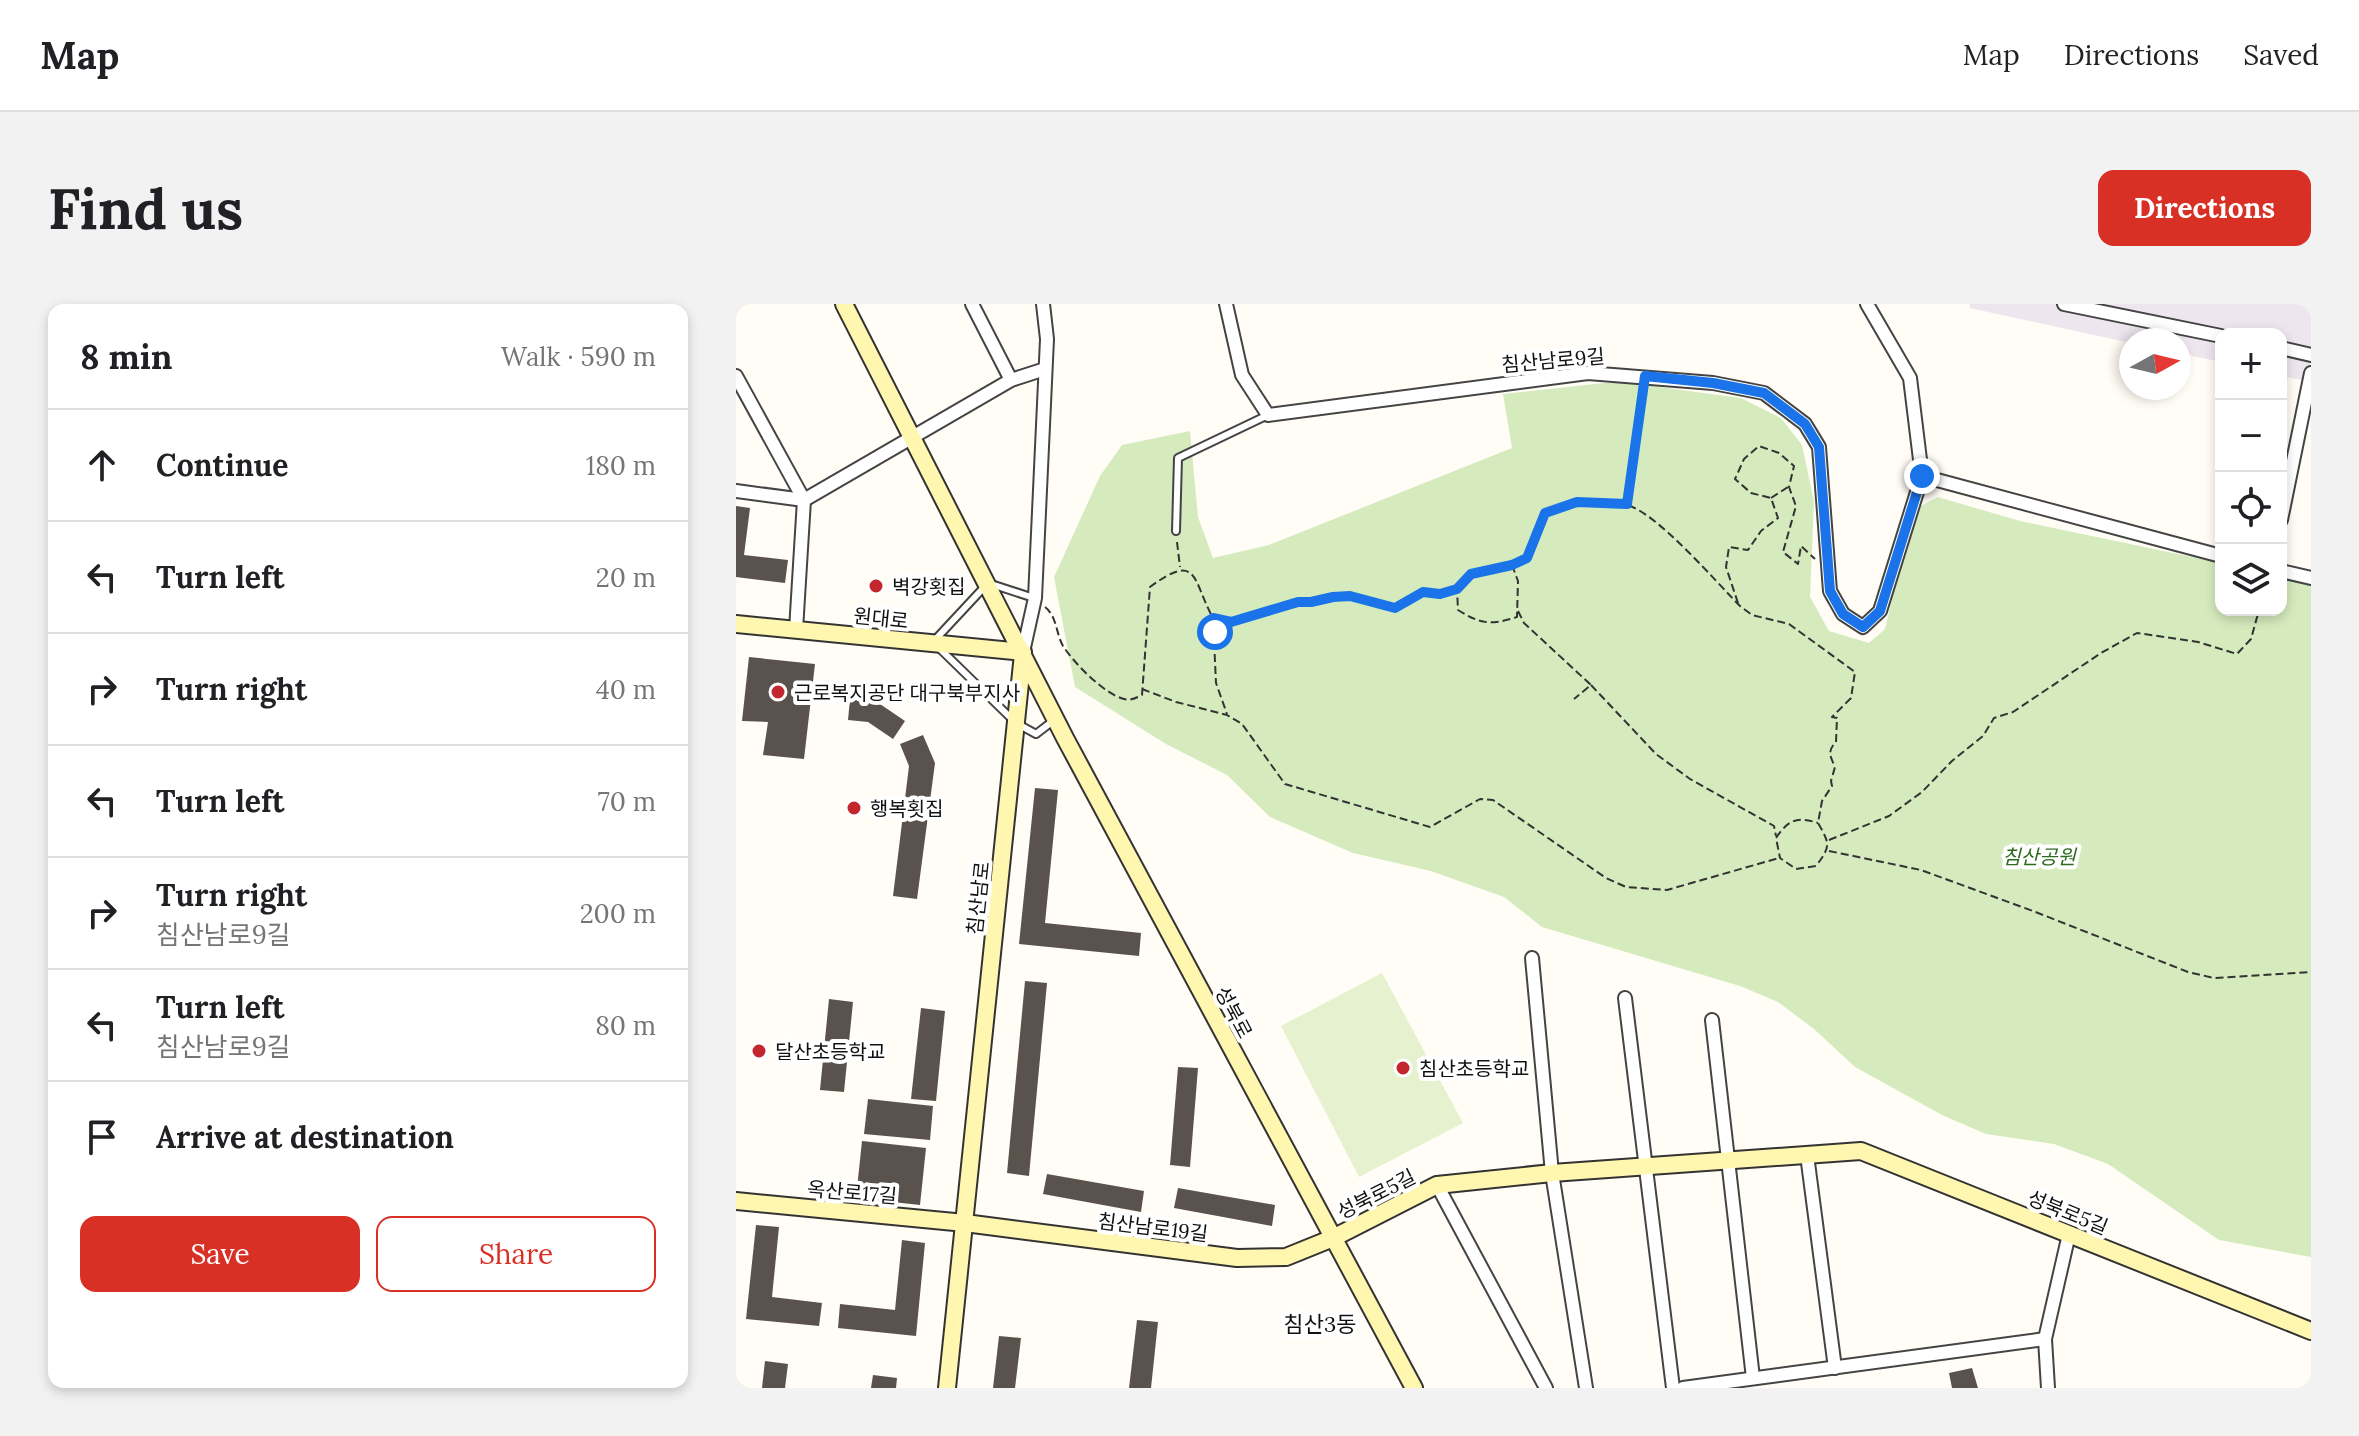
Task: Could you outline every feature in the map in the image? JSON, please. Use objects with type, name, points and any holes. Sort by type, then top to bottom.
[{"type":"main road","points":[[844,304],[1023,652]]},
{"type":"main road","name":"원대로","points":[[736,624],[1023,652]]},
{"type":"main road","name":"성북로","points":[[1023,652],[1055,719],[1414,1388]]},
{"type":"main road","name":"침산남로","points":[[947,1388],[1023,652]]},
{"type":"main road","name":"성북로5길","points":[[1333,1238],[1437,1185],[1552,1173],[1861,1151],[2311,1331]]},
{"type":"main road","name":"옥산로17길","points":[[736,1201],[965,1223]]},
{"type":"main road","name":"침산남로19길","points":[[965,1223],[1237,1258],[1286,1257],[1333,1238]]},
{"type":"street","points":[[972,304],[1011,380]]},
{"type":"street","points":[[1023,652],[1035,598],[1047,339],[1043,304]]},
{"type":"street","points":[[1226,304],[1242,375],[1268,415]]},
{"type":"street","points":[[1867,304],[1910,378],[1922,476],[2215,554]]},
{"type":"street","points":[[2064,304],[2215,335]]},
{"type":"street","points":[[2287,349],[2311,355]]},
{"type":"street","points":[[736,491],[804,500],[1011,380],[1045,369]]},
{"type":"street","name":"침산남로9길","points":[[1268,415],[1588,373],[1713,383],[1764,393],[1805,424],[1819,447],[1830,591],[1843,614],[1863,627],[1880,611],[1922,476]]},
{"type":"street","points":[[2287,491],[2311,373]]},
{"type":"street","points":[[736,376],[804,500],[796,630]]},
{"type":"street","points":[[2287,572],[2311,578]]},
{"type":"street","points":[[1532,958],[1552,1173],[1586,1388]]},
{"type":"street","points":[[1625,998],[1673,1388]]},
{"type":"street","points":[[1712,1020],[1753,1378]]},
{"type":"street","points":[[1807,1155],[1835,1368]]},
{"type":"street","name":"성북로5길","points":[[1437,1185],[1546,1388]]},
{"type":"street","points":[[2048,1388],[2045,1339],[2069,1234]]},
{"type":"street","points":[[1690,1388],[2045,1339]]},
{"type":"lane","points":[[1176,531],[1178,458],[1268,415]]},
{"type":"lane","points":[[1035,598],[988,583],[933,642],[1016,723],[1036,734],[1055,719]]},
{"type":"path","points":[[1627,504],[1645,376]]},
{"type":"path","points":[[1789,487],[1771,498],[1751,493],[1735,479],[1744,459],[1759,446],[1779,453],[1794,466],[1789,487],[1796,506],[1783,552],[1798,564],[1801,546],[1817,560]]},
{"type":"path","points":[[1740,606],[1726,567],[1729,547],[1748,550],[1761,531],[1778,518],[1771,498]]},
{"type":"path","points":[[1213,618],[1231,622],[1298,602],[1350,596],[1395,608],[1423,592],[1440,594],[1457,589],[1471,574],[1512,565],[1527,558],[1545,513],[1577,502],[1627,504],[1656,522],[1752,615],[1789,624],[1855,672],[1851,698],[1832,717],[1837,718],[1836,742],[1830,748],[1829,755],[1835,767],[1832,786],[1822,801],[1818,823],[1828,841],[1827,850],[1816,866],[1796,869],[1780,858],[1774,826],[1690,779],[1656,754],[1591,685],[1524,623],[1518,610]]},
{"type":"path","points":[[1176,531],[1180,569]]},
{"type":"path","points":[[1457,589],[1458,610],[1476,622],[1497,623],[1517,617],[1518,581],[1512,565]]},
{"type":"path","points":[[1035,598],[1050,611],[1063,646],[1088,676],[1123,699],[1134,699],[1142,695],[1150,587],[1170,572],[1180,569],[1190,572],[1200,583],[1202,598],[1213,618],[1216,683],[1227,715]]},
{"type":"path","points":[[1828,841],[1889,816],[1922,792],[1952,761],[1983,736],[1994,718],[2013,712],[2101,653],[2137,633],[2198,642],[2237,654],[2251,639],[2257,616]]},
{"type":"path","points":[[1574,699],[1591,685]]},
{"type":"path","points":[[1142,689],[1227,715],[1242,724],[1285,784],[1430,827],[1480,799],[1493,800],[1606,878],[1626,887],[1667,890],[1780,858]]},
{"type":"path","points":[[1776,838],[1785,824],[1801,817],[1818,823]]},
{"type":"path","points":[[1827,850],[1921,870],[2188,972],[2214,978],[2311,972]]},
{"type":"shaded area","points":[[1970,304],[2311,304],[2311,382],[2287,377],[2287,328],[2215,328],[2215,361],[2191,356],[2191,328],[2119,328],[2119,340],[1970,308]]},
{"type":"green space","name":"침산공원","points":[[1629,383],[1741,398],[1781,418],[1802,445],[1814,501],[1810,597],[1829,631],[1869,643],[1885,629],[1913,510],[1938,497],[2020,521],[2215,562],[2215,616],[2287,616],[2287,577],[2311,582],[2311,1257],[2219,1240],[2108,1164],[2054,1144],[1986,1134],[1942,1115],[1855,1067],[1814,1029],[1778,1002],[1740,986],[1542,927],[1504,897],[1431,871],[1353,853],[1270,817],[1227,775],[1166,744],[1075,687],[1054,577],[1100,476],[1122,445],[1190,431],[1198,517],[1213,558],[1269,545],[1512,448],[1503,394]]},
{"type":"green space","points":[[1382,973],[1463,1123],[1359,1177],[1281,1026]]},
{"type":"building","points":[[736,506],[750,508],[744,555],[788,560],[785,583],[736,577]]},
{"type":"building","name":"근로복지공단 대구북부지사","points":[[749,657],[815,664],[804,759],[763,755],[768,722],[742,721]]},
{"type":"building","points":[[850,699],[877,702],[905,721],[893,739],[868,722],[848,720]]},
{"type":"building","points":[[923,735],[935,763],[917,899],[893,896],[909,766],[900,744]]},
{"type":"building","points":[[1035,788],[1058,790],[1045,923],[1141,933],[1139,956],[1019,944]]},
{"type":"building","points":[[1025,981],[1047,983],[1029,1176],[1007,1173]]},
{"type":"building","points":[[829,999],[853,1002],[844,1092],[820,1090]]},
{"type":"building","points":[[921,1008],[945,1011],[936,1101],[911,1099]]},
{"type":"building","points":[[1178,1067],[1198,1068],[1190,1167],[1170,1165]]},
{"type":"building","points":[[868,1099],[933,1106],[930,1140],[864,1134]]},
{"type":"building","points":[[862,1141],[926,1148],[920,1205],[856,1198]]},
{"type":"building","points":[[1047,1174],[1144,1191],[1141,1212],[1043,1194]]},
{"type":"building","points":[[1178,1188],[1275,1205],[1272,1226],[1174,1208]]},
{"type":"building","points":[[756,1225],[779,1227],[772,1297],[822,1303],[819,1326],[746,1319]]},
{"type":"building","points":[[902,1240],[925,1243],[916,1336],[838,1328],[840,1304],[895,1310]]},
{"type":"building","points":[[1137,1320],[1158,1322],[1151,1388],[1129,1388]]},
{"type":"building","points":[[999,1336],[1021,1338],[1015,1388],[993,1388]]},
{"type":"building","points":[[765,1361],[788,1364],[785,1388],[762,1388]]},
{"type":"building","points":[[1972,1368],[1978,1388],[1952,1388],[1949,1373]]},
{"type":"building","points":[[873,1375],[897,1378],[896,1388],[871,1388]]},
{"type":"place","name":"벽강횟집","points":[[876,586]]},
{"type":"place","name":"근로복지공단 대구북부지사","points":[[778,692]]},
{"type":"place","name":"행복횟집","points":[[854,808]]},
{"type":"place","name":"달산초등학교","points":[[759,1051]]},
{"type":"place","name":"침산초등학교","points":[[1403,1068]]},
{"type":"district","name":"침산3동","points":[[1320,1324]]},
{"type":"route","points":[[1215,632],[1213,618],[1231,622],[1298,602],[1350,596],[1395,608],[1423,592],[1440,594],[1457,589],[1471,574],[1512,565],[1527,558],[1545,513],[1577,502],[1627,504],[1645,376],[1713,383],[1764,393],[1805,424],[1819,447],[1830,591],[1843,614],[1863,627],[1880,611],[1922,476]]}]
